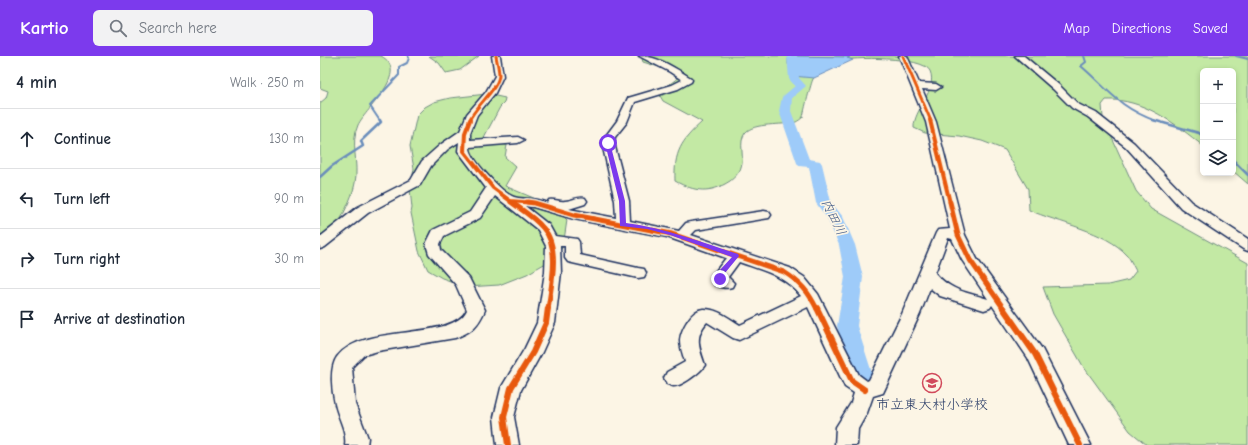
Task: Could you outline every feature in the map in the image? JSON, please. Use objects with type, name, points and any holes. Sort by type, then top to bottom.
[{"type":"street","points":[[496,56],[499,76],[496,84],[472,114],[464,138],[464,151],[493,188],[544,228],[552,246],[552,272],[546,323],[533,352],[511,388],[504,416],[508,445]]},
{"type":"street","points":[[623,224],[622,201],[615,169],[608,149],[609,139],[622,122],[632,100],[675,87],[688,80],[673,70],[643,56]]},
{"type":"street","points":[[903,56],[932,122],[958,235],[970,260],[1035,354],[1080,445]]},
{"type":"street","points":[[1019,56],[1056,87],[1075,106],[1092,115],[1130,145],[1186,205],[1248,246]]},
{"type":"street","points":[[916,86],[936,87]]},
{"type":"street","points":[[320,244],[362,210],[416,182],[426,164],[444,147],[464,138],[518,140]]},
{"type":"street","points":[[356,445],[357,438],[345,404],[341,369],[344,362],[358,350],[378,344],[455,331],[471,321],[476,310],[463,282],[434,252],[432,244],[438,233],[475,215],[493,188]]},
{"type":"street","points":[[527,202],[536,198],[565,206],[580,201]]},
{"type":"street","points":[[508,200],[527,202],[574,215],[647,228],[682,237],[734,259],[755,270]]},
{"type":"street","points":[[682,237],[691,226],[764,215]]},
{"type":"street","points":[[734,259],[784,272],[798,281],[812,298],[852,381],[865,390],[876,387],[911,314],[943,233],[958,235]]},
{"type":"street","points":[[550,240],[572,242],[573,258],[638,273]]},
{"type":"street","points":[[726,283],[721,281],[720,276],[734,259]]},
{"type":"street","points":[[927,274],[938,287],[946,292],[984,304]]},
{"type":"street","points":[[674,378],[695,365],[689,345],[689,337],[691,329],[703,315],[714,317],[739,333],[812,298]]},
{"type":"street","points":[[846,445],[848,427],[860,407],[865,390]]},
{"type":"green space","points":[[320,56],[381,56],[389,63],[391,71],[389,80],[384,90],[358,125],[355,139],[356,176],[354,189],[349,201],[335,231],[320,236],[320,103],[326,98],[328,91],[320,88]]},
{"type":"green space","points":[[429,56],[479,56],[460,70],[446,73],[439,63]]},
{"type":"green space","points":[[641,56],[1248,56],[1248,184],[1236,174],[1236,68],[1200,68],[1200,144],[1170,121],[1146,108],[1120,100],[1106,100],[1102,105],[1103,118],[1136,191],[1151,209],[1248,263],[1248,445],[1147,445],[1130,431],[1083,366],[1053,314],[1043,287],[1108,285],[1129,280],[1136,271],[1130,259],[1118,247],[1107,240],[1081,228],[1029,210],[1028,189],[1005,150],[982,141],[959,136],[925,133],[914,128],[917,114],[931,85],[932,78],[930,71],[925,66],[902,60],[871,58],[836,62],[814,77],[803,117],[800,120],[790,123],[755,127],[749,130],[743,137],[742,163],[738,173],[732,180],[723,185],[709,190],[702,190],[682,185],[675,181],[675,171],[680,148],[689,135],[702,122],[663,101],[659,94],[681,74],[643,62]]},
{"type":"green space","points":[[487,94],[505,98],[504,103],[500,107],[481,143],[507,145],[505,157],[516,167],[505,186],[555,207],[567,220],[563,247],[551,260],[527,274],[499,285],[467,287],[442,278],[428,270],[419,251],[411,213],[412,208],[410,189],[414,169],[410,146],[417,115],[425,107],[434,102],[450,98]]},
{"type":"water","points":[[788,56],[850,57],[847,58],[853,60],[814,78],[792,76],[788,64]]},
{"type":"waterway","points":[[380,121],[370,106],[399,75],[399,67],[407,63],[409,58],[408,56]]},
{"type":"waterway","name":"内田川","points":[[792,56],[794,79],[801,86],[787,97],[785,111],[804,163],[815,164],[824,203],[835,217],[847,245],[854,277],[847,326],[861,373],[860,376]]},
{"type":"waterway","points":[[1084,56],[1086,62],[1081,66],[1123,104],[1143,116],[1155,120]]},
{"type":"waterway","points":[[1236,56],[1248,59]]},
{"type":"waterway","points":[[320,177],[332,166],[363,146],[361,141],[381,122],[380,120]]},
{"type":"waterway","points":[[1155,120],[1200,134]]},
{"type":"waterway","points":[[1236,163],[1248,175]]},
{"type":"cycle path","points":[[496,56],[499,76],[490,93],[472,114],[465,133],[464,151],[493,188],[544,228],[553,246],[553,272],[546,323],[533,352],[511,388],[504,417],[508,445]]},
{"type":"cycle path","points":[[903,56],[931,122],[958,235],[970,260],[1035,354],[1080,445]]},
{"type":"cycle path","points":[[510,201],[534,203],[574,215],[672,234],[784,272],[798,281],[810,295],[852,381],[865,390]]},
{"type":"place","name":"市立東大村小学校","points":[[932,383]]},
{"type":"route","points":[[608,143],[608,149],[615,169],[622,201],[623,224],[672,234],[736,256],[722,273],[720,279]]}]
